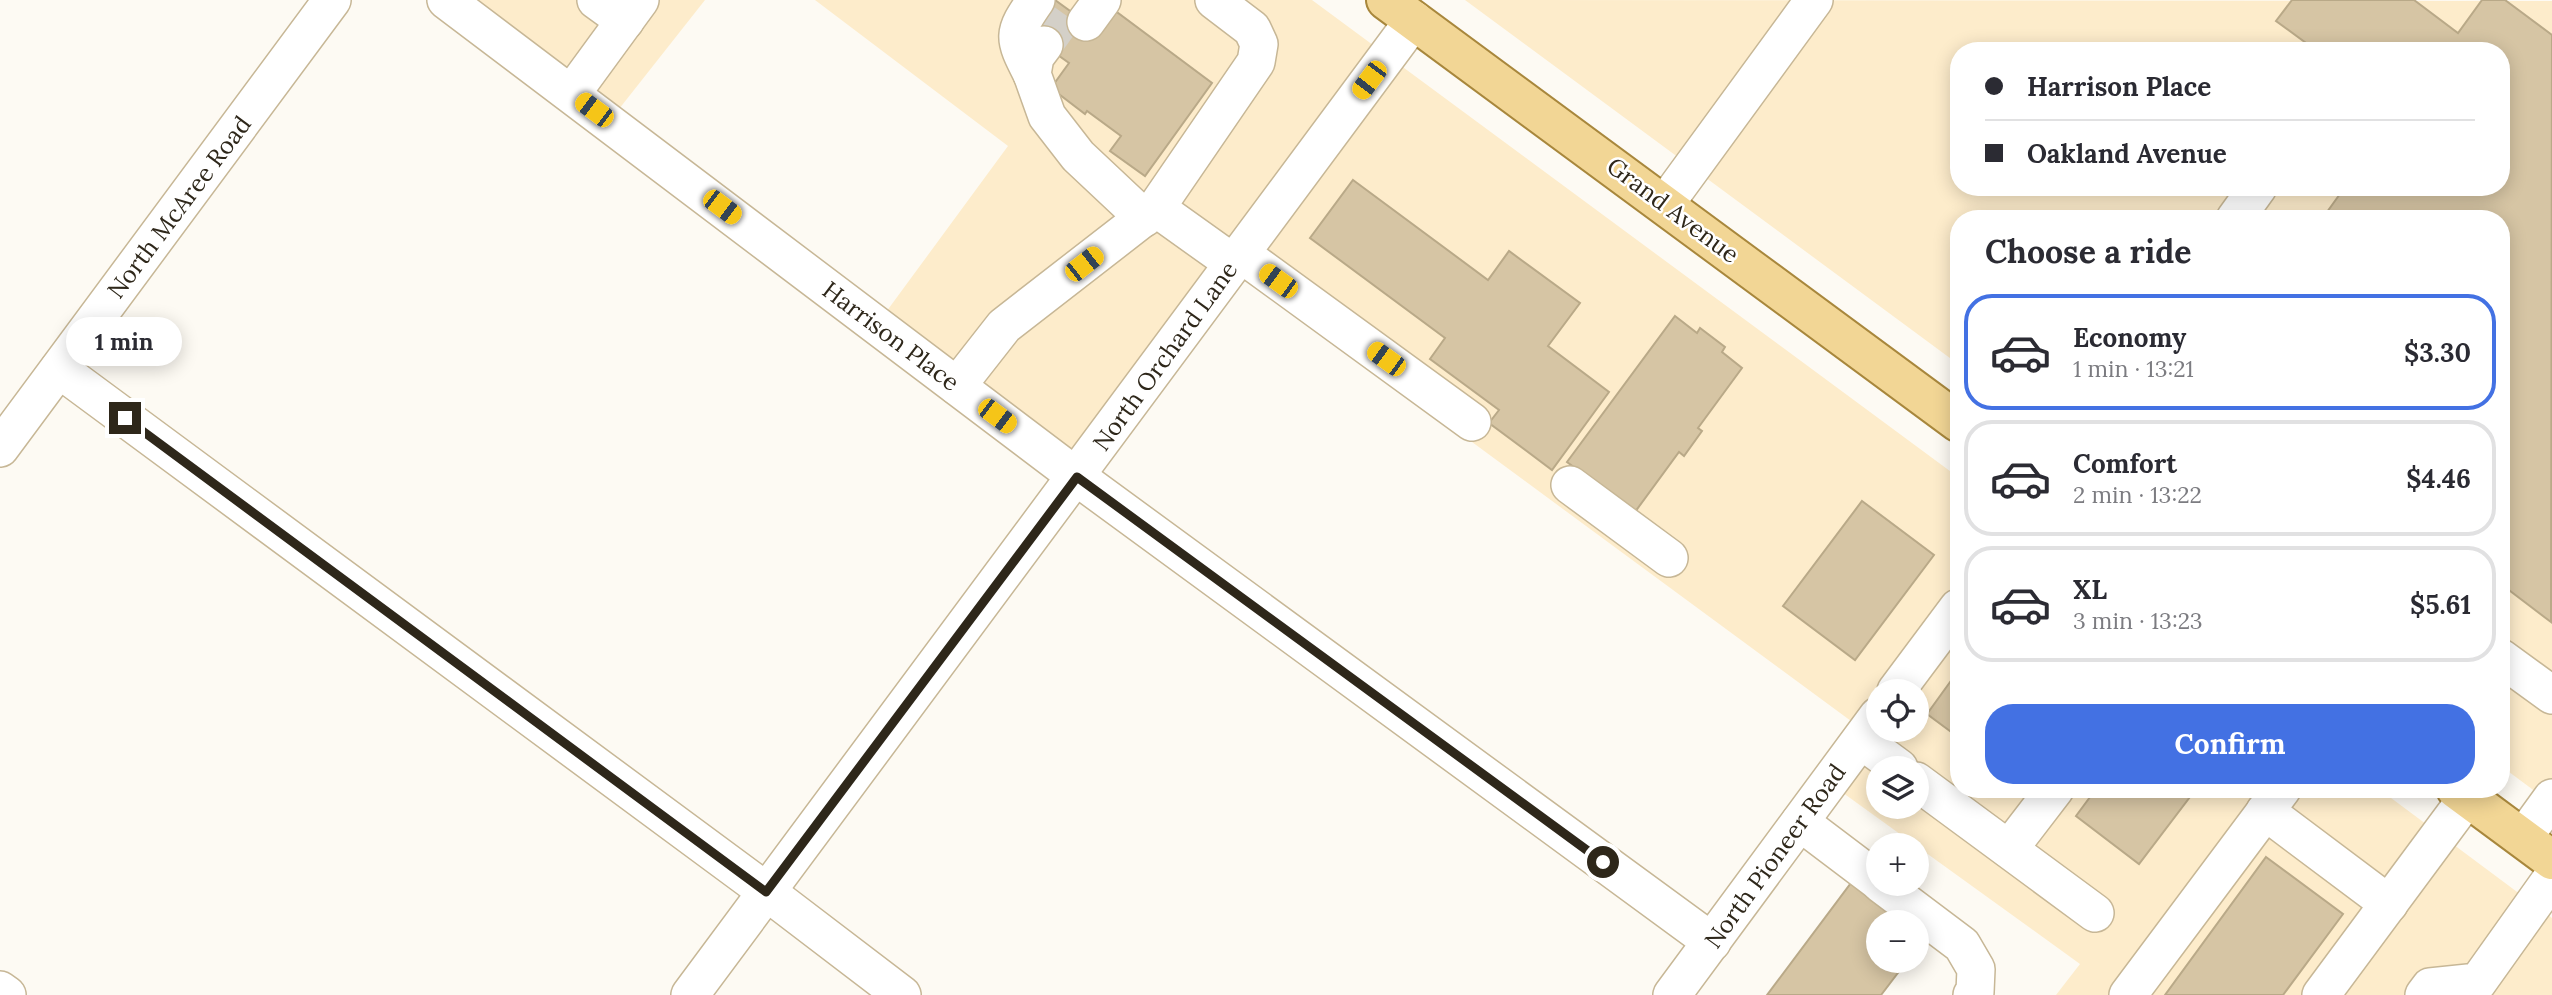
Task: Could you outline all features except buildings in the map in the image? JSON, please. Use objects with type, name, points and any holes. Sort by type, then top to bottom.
[{"type":"main road","name":"Grand Avenue","points":[[1400,10],[1950,416]]},
{"type":"main road","points":[[2467,798],[2538,849]]},
{"type":"street","name":"North McAree Road","points":[[0,448],[332,0]]},
{"type":"street","name":"Harrison Place","points":[[446,0],[1077,477],[1712,942]]},
{"type":"street","points":[[572,93],[633,11],[596,0]]},
{"type":"street","points":[[957,386],[1004,326],[1150,213],[1256,62],[1259,44],[1252,29],[1213,0]]},
{"type":"street","points":[[1665,204],[1814,0]]},
{"type":"street","points":[[1074,6],[1019,25],[1016,35],[1043,67],[1047,116],[1078,156],[1150,213],[1237,258],[1472,422]]},
{"type":"street","name":"North Orchard Lane","points":[[690,995],[1237,258],[1400,10]]},
{"type":"street","points":[[59,369],[902,995]]},
{"type":"street","points":[[1570,485],[1669,558]]},
{"type":"street","points":[[1905,679],[1950,619]]},
{"type":"street","points":[[2510,665],[2552,695]]},
{"type":"street","name":"North Pioneer Road","points":[[1672,995],[1866,732]]},
{"type":"street","points":[[1929,791],[2095,913]]},
{"type":"street","points":[[2538,849],[2552,797]]},
{"type":"street","points":[[2009,849],[2048,798]]},
{"type":"street","points":[[2321,995],[2389,904],[2458,798]]},
{"type":"street","points":[[2128,995],[2273,800],[2389,904]]},
{"type":"street","points":[[1800,822],[1866,872]]},
{"type":"street","points":[[2424,995],[2430,987],[2487,989],[2552,878]]},
{"type":"street","points":[[1897,896],[1962,945],[1976,969],[1975,992],[1972,995]]},
{"type":"street","points":[[0,990],[7,995]]},
{"type":"shaded area","points":[[473,0],[705,0],[619,109]]},
{"type":"shaded area","points":[[815,0],[1312,0],[1950,471],[1950,798],[2391,798],[2552,918],[2552,995],[2056,995],[2080,964],[1929,855],[1929,833],[1899,833],[1879,819],[1929,819],[1929,756],[1866,756],[1866,810],[1814,772],[1851,721],[1241,272],[1084,475],[878,323],[1008,146]]},
{"type":"shaded area","points":[[1465,0],[2552,1],[2552,804],[2510,773],[2510,210],[1950,210],[1950,358]]},
{"type":"tunnel","points":[[1044,45],[1069,10]]},
{"type":"route","points":[[125,418],[766,892],[1077,477],[1603,862]]}]
